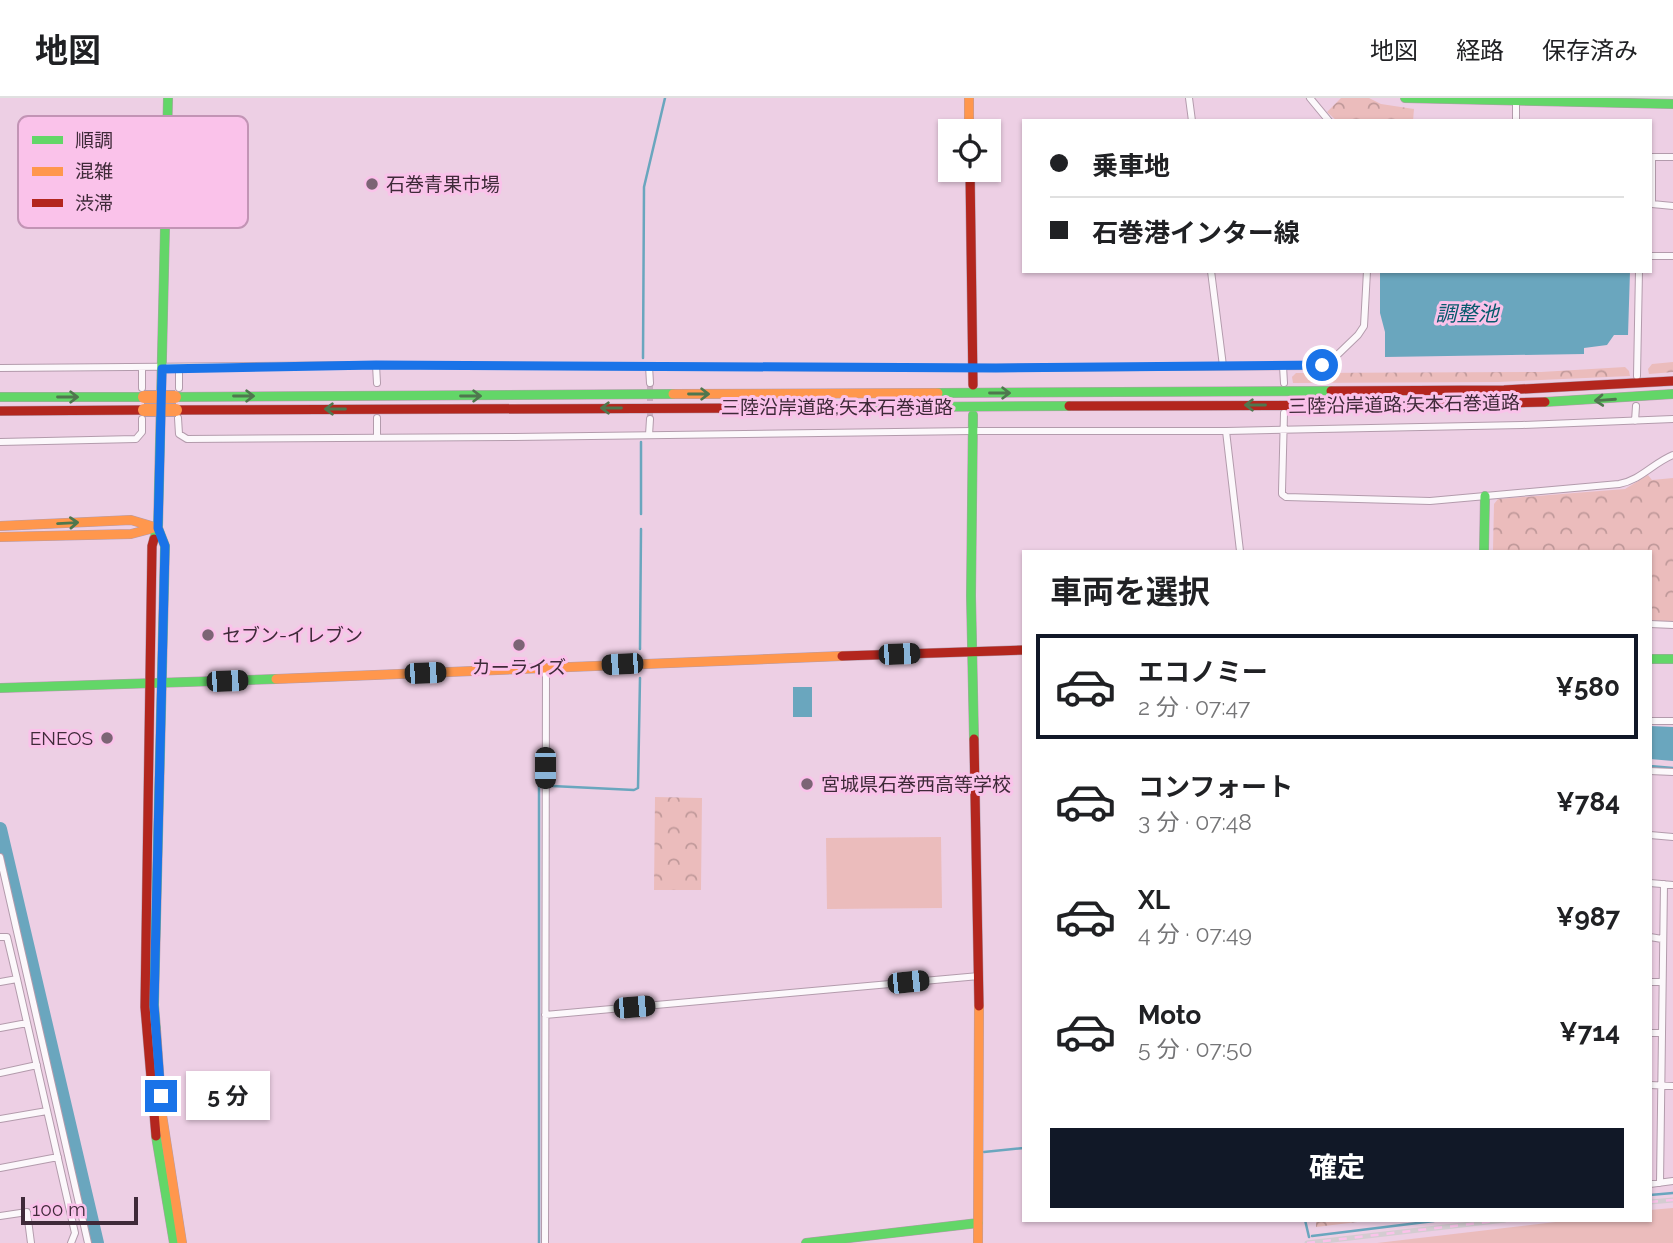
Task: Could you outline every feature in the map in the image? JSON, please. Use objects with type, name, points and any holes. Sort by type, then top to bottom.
[{"type":"main road","points":[[168,98],[168,116]]},
{"type":"main road","points":[[969,98],[969,119]]},
{"type":"main road","points":[[1405,98],[1673,103]]},
{"type":"main road","points":[[970,182],[973,386]]},
{"type":"main road","points":[[165,228],[158,528],[165,546],[155,684],[145,1007],[153,1118],[174,1243]]},
{"type":"main road","name":"三陸沿岸道路;矢本石巻道路","points":[[177,403],[1491,390],[1673,381]]},
{"type":"main road","name":"三陸沿岸道路;矢本石巻道路","points":[[0,397],[143,403],[1436,405],[1586,401],[1673,394]]},
{"type":"main road","name":"三陸沿岸道路;矢本石巻道路","points":[[0,413],[85,410],[143,403]]},
{"type":"main road","points":[[973,415],[971,651],[979,975],[978,1243]]},
{"type":"main road","points":[[1484,550],[1485,496]]},
{"type":"main road","points":[[0,526],[131,520],[158,528]]},
{"type":"main road","points":[[0,537],[131,534],[158,528]]},
{"type":"main road","points":[[0,688],[1022,650]]},
{"type":"main road","points":[[1652,659],[1673,659]]},
{"type":"main road","points":[[155,684],[154,1005],[162,1115],[182,1243]]},
{"type":"main road","points":[[806,1243],[978,1223]]},
{"type":"street","points":[[1189,98],[1192,119]]},
{"type":"street","points":[[1310,98],[1327,119]]},
{"type":"street","points":[[1516,99],[1516,119]]},
{"type":"street","points":[[1652,157],[1673,157]]},
{"type":"street","points":[[1652,204],[1673,206]]},
{"type":"street","points":[[1652,256],[1673,256]]},
{"type":"street","points":[[1211,273],[1223,366]]},
{"type":"street","points":[[0,368],[162,369],[376,365],[972,368],[1315,366],[1328,363],[1358,335],[1366,320],[1367,273]]},
{"type":"street","points":[[1637,376],[1639,273]]},
{"type":"street","points":[[376,365],[377,383]]},
{"type":"street","points":[[649,366],[650,383]]},
{"type":"street","points":[[1283,366],[1284,383]]},
{"type":"street","points":[[0,442],[136,439],[142,432],[142,368]]},
{"type":"street","points":[[179,368],[179,434],[187,439],[1226,431],[1673,419]]},
{"type":"street","points":[[1636,406],[1636,421]]},
{"type":"street","points":[[1283,413],[1282,494],[1286,496],[1430,501],[1625,483],[1673,455]]},
{"type":"street","points":[[377,418],[377,437]]},
{"type":"street","points":[[649,435],[650,419]]},
{"type":"street","points":[[1226,431],[1240,550]]},
{"type":"street","points":[[1652,624],[1673,625]]},
{"type":"street","points":[[545,1243],[546,667]]},
{"type":"street","points":[[1652,721],[1673,722]]},
{"type":"street","points":[[1652,771],[1673,772]]},
{"type":"street","points":[[1652,835],[1673,836]]},
{"type":"street","points":[[0,857],[4,888],[88,1243]]},
{"type":"street","points":[[1652,883],[1673,885]]},
{"type":"street","points":[[1660,1183],[1664,884]]},
{"type":"street","points":[[0,937],[8,937],[75,1233],[71,1243]]},
{"type":"street","points":[[1652,937],[1662,939]]},
{"type":"street","points":[[545,1015],[979,975]]},
{"type":"street","points":[[0,982],[17,979]]},
{"type":"street","points":[[1652,982],[1662,982]]},
{"type":"street","points":[[0,1028],[27,1023]]},
{"type":"street","points":[[1652,1033],[1661,1033]]},
{"type":"street","points":[[0,1073],[37,1065]]},
{"type":"street","points":[[1652,1085],[1673,1086]]},
{"type":"street","points":[[0,1119],[47,1111]]},
{"type":"street","points":[[1652,1136],[1660,1136]]},
{"type":"street","points":[[0,1168],[58,1157]]},
{"type":"street","points":[[1652,1184],[1673,1181]]},
{"type":"street","points":[[0,1216],[27,1212],[31,1243]]},
{"type":"green space","points":[[1341,98],[1369,98],[1381,104],[1414,109],[1413,119],[1335,119],[1327,112]]},
{"type":"green space","points":[[1673,362],[1673,372],[1649,374],[1648,369],[1652,364]]},
{"type":"green space","points":[[1625,367],[1630,376],[1498,382],[1293,383],[1292,377],[1296,373],[1541,372]]},
{"type":"green space","points":[[1648,475],[1652,480],[1673,478],[1673,621],[1652,621],[1652,550],[1493,550],[1494,504],[1498,499],[1625,489]]},
{"type":"green space","points":[[655,797],[702,798],[701,890],[654,890]]},
{"type":"green space","points":[[941,837],[942,908],[827,909],[826,838]]},
{"type":"green space","points":[[1673,1208],[1673,1243],[1377,1243],[1555,1222],[1652,1222],[1652,1210]]},
{"type":"green space","points":[[1316,1222],[1357,1222],[1316,1227]]},
{"type":"water","name":"調整池","points":[[1380,273],[1630,273],[1628,335],[1614,335],[1607,345],[1584,348],[1584,354],[1385,357],[1385,332],[1380,313]]},
{"type":"water","points":[[793,687],[812,687],[812,717],[793,717]]},
{"type":"water","points":[[1652,726],[1673,727],[1673,761],[1652,759]]},
{"type":"waterway","points":[[643,358],[644,187],[665,98]]},
{"type":"waterway","points":[[641,442],[641,514]]},
{"type":"waterway","points":[[640,649],[641,529]]},
{"type":"waterway","points":[[552,786],[638,788],[640,678]]},
{"type":"waterway","points":[[1652,766],[1673,768]]},
{"type":"waterway","points":[[539,785],[539,1243]]},
{"type":"waterway","points":[[0,829],[97,1243]]},
{"type":"waterway","points":[[984,1152],[1022,1148]]},
{"type":"waterway","points":[[1652,1195],[1673,1193]]},
{"type":"waterway","points":[[1305,1222],[1309,1237]]},
{"type":"waterway","points":[[1312,1236],[1426,1222]]},
{"type":"tunnel","points":[[650,383],[650,419]]},
{"type":"railway","points":[[1652,1202],[1673,1200]]},
{"type":"railway","points":[[1307,1243],[1488,1222]]},
{"type":"traffic: fast","points":[[168,98],[168,116]]},
{"type":"traffic: fast","points":[[1405,98],[1673,104]]},
{"type":"traffic: fast","points":[[154,539],[158,528],[165,228]]},
{"type":"traffic: fast","points":[[938,393],[1331,391]]},
{"type":"traffic: fast","points":[[175,397],[673,394]]},
{"type":"traffic: fast","points":[[1545,402],[1673,394]]},
{"type":"traffic: fast","points":[[0,397],[144,397]]},
{"type":"traffic: fast","points":[[767,408],[1069,406]]},
{"type":"traffic: fast","points":[[973,415],[971,596],[974,739]]},
{"type":"traffic: fast","points":[[1484,550],[1485,496]]},
{"type":"traffic: fast","points":[[156,1029],[154,1005],[165,546],[158,528]]},
{"type":"traffic: fast","points":[[1652,659],[1673,659]]},
{"type":"traffic: fast","points":[[0,688],[276,679]]},
{"type":"traffic: fast","points":[[156,1136],[174,1243]]},
{"type":"traffic: fast","points":[[806,1243],[978,1223]]},
{"type":"traffic: slow","points":[[969,98],[969,119]]},
{"type":"traffic: slow","points":[[673,394],[938,393]]},
{"type":"traffic: slow","points":[[144,397],[175,397]]},
{"type":"traffic: slow","points":[[144,410],[176,410]]},
{"type":"traffic: slow","points":[[0,526],[131,520],[158,528]]},
{"type":"traffic: slow","points":[[0,537],[131,534],[154,528]]},
{"type":"traffic: slow","points":[[276,679],[842,656]]},
{"type":"traffic: slow","points":[[978,1243],[979,1006]]},
{"type":"traffic: slow","points":[[156,1029],[162,1115],[182,1243]]},
{"type":"traffic: jam","points":[[970,182],[973,385]]},
{"type":"traffic: jam","points":[[1331,391],[1504,390],[1673,381]]},
{"type":"traffic: jam","points":[[1069,406],[1545,402]]},
{"type":"traffic: jam","points":[[176,410],[767,408]]},
{"type":"traffic: jam","points":[[0,411],[144,410]]},
{"type":"traffic: jam","points":[[154,539],[145,1007],[156,1136]]},
{"type":"traffic: jam","points":[[842,656],[1022,650]]},
{"type":"traffic: jam","points":[[974,739],[979,1006]]},
{"type":"place","name":"石巻青果市場","points":[[372,184]]},
{"type":"place","name":"セブン-イレブン","points":[[208,635]]},
{"type":"place","name":"カーライズ","points":[[519,645]]},
{"type":"place","name":"ENEOS","points":[[107,738]]},
{"type":"place","name":"宮城県石巻西高等学校","points":[[807,784]]},
{"type":"route","points":[[161,1096],[154,1005],[165,546],[158,528],[162,369],[376,365],[996,368],[1322,365]]}]
